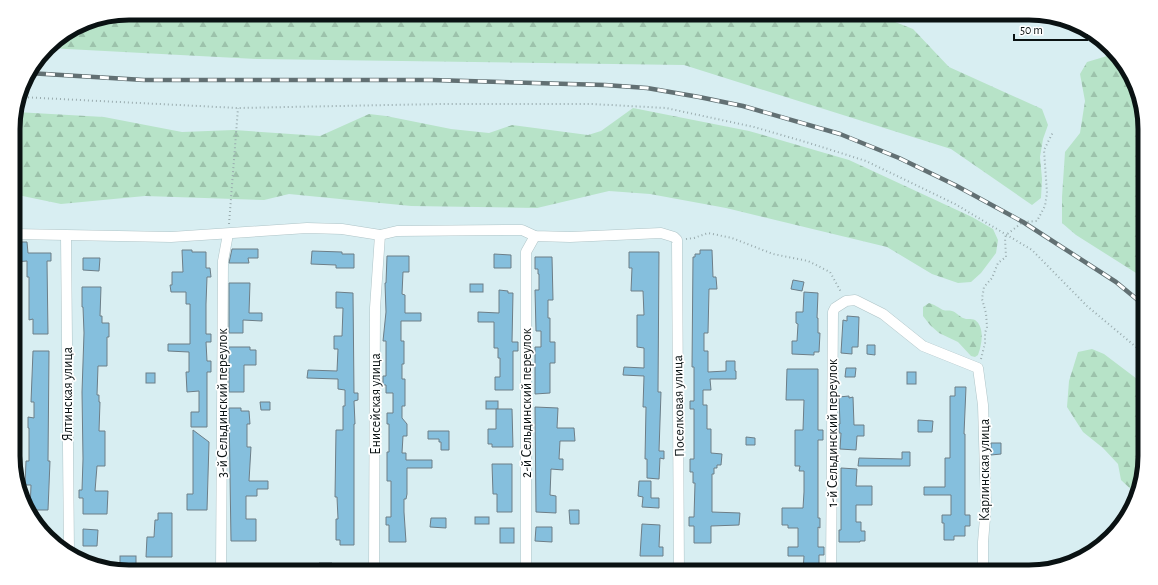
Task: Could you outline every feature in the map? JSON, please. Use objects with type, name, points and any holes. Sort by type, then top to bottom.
[{"type":"street","points":[[20,234],[172,237],[307,228],[342,229],[380,235],[396,231],[504,230],[522,230],[535,236],[570,237],[661,234],[674,236],[676,240]]},
{"type":"street","name":"3-й Сельдинский переулок","points":[[222,565],[223,261],[228,234]]},
{"type":"street","name":"Енисейская улица","points":[[374,565],[375,308],[380,235]]},
{"type":"street","name":"Ялтинская улица","points":[[66,236],[69,548]]},
{"type":"street","name":"2-й Сельдинский переулок","points":[[526,565],[526,252],[535,236]]},
{"type":"street","name":"Поселковая улица","points":[[676,240],[679,565]]},
{"type":"street","points":[[846,301],[855,300],[883,314],[923,346],[978,368]]},
{"type":"street","name":"1-й Сельдинский переулок","points":[[831,565],[833,312],[835,308],[846,301]]},
{"type":"street","name":"Карлинская улица","points":[[978,368],[983,405],[986,506],[983,542],[984,565]]},
{"type":"path","points":[[25,96],[238,108],[440,104],[592,104],[666,108],[754,127],[866,161],[955,204],[1032,250],[1087,306],[1138,349]]},
{"type":"path","points":[[228,234],[238,108]]},
{"type":"path","points":[[978,368],[985,343],[987,326],[986,313],[982,299],[984,287],[992,278],[998,263],[1006,257],[1006,234],[1023,222],[1037,221],[1045,206],[1047,194],[1044,150],[1053,132]]},
{"type":"path","points":[[676,240],[694,238],[708,233],[732,238],[773,254],[808,261],[830,272],[846,301]]},
{"type":"green space","points":[[129,20],[890,20],[913,29],[949,67],[1042,109],[1048,125],[1043,139],[1040,157],[1042,179],[1041,198],[1032,205],[951,149],[684,65],[257,59],[56,48],[81,31],[101,24]]},
{"type":"green space","points":[[1107,56],[1114,60],[1127,81],[1134,101],[1138,129],[1138,274],[1076,235],[1062,223],[1065,152],[1080,133],[1085,101],[1080,74],[1087,62]]},
{"type":"green space","points":[[633,108],[749,131],[849,160],[972,217],[993,229],[998,240],[996,253],[981,273],[971,282],[958,283],[932,274],[887,247],[726,208],[650,194],[609,191],[537,208],[411,206],[289,194],[264,200],[145,196],[61,204],[20,195],[20,122],[22,112],[104,117],[182,132],[234,130],[320,136],[369,114],[451,129],[489,133],[512,125],[588,135],[601,131]]},
{"type":"green space","points":[[929,303],[943,310],[951,311],[964,319],[975,320],[978,323],[982,336],[978,355],[975,357],[971,356],[958,342],[939,333],[930,325],[923,316],[923,307]]},
{"type":"green space","points":[[1092,349],[1104,354],[1138,380],[1138,463],[1132,490],[1121,480],[1118,464],[1103,448],[1083,432],[1067,407],[1069,381],[1078,352]]},
{"type":"building","points":[[20,242],[27,242],[28,253],[51,253],[51,261],[47,261],[48,334],[33,334],[33,319],[29,320],[29,277],[27,277],[27,261],[20,262]]},
{"type":"building","points":[[232,249],[258,249],[258,258],[248,258],[249,263],[229,263]]},
{"type":"building","points":[[182,250],[206,252],[206,268],[210,268],[211,277],[207,277],[206,304],[206,334],[211,334],[211,342],[206,342],[207,361],[211,361],[211,372],[207,372],[207,427],[191,427],[191,412],[199,412],[199,391],[187,392],[186,372],[189,372],[189,352],[168,351],[168,344],[190,344],[190,304],[186,304],[186,292],[171,292],[170,285],[172,285],[172,272],[183,272]]},
{"type":"building","points":[[700,250],[712,250],[713,277],[716,277],[717,289],[709,289],[708,333],[704,333],[704,351],[708,351],[708,372],[726,371],[726,361],[735,361],[736,371],[736,379],[710,379],[711,390],[703,390],[703,405],[707,405],[707,429],[711,429],[711,453],[722,454],[721,465],[717,465],[717,468],[714,468],[714,474],[712,474],[712,512],[740,513],[739,525],[711,526],[711,543],[694,543],[694,526],[689,526],[689,517],[694,517],[695,483],[693,483],[693,472],[690,472],[690,459],[694,459],[694,409],[690,409],[690,401],[694,401],[694,367],[692,367],[693,257],[695,257],[695,254],[700,254]]},
{"type":"building","points":[[312,251],[354,254],[354,268],[336,268],[336,265],[311,264]]},
{"type":"building","points":[[629,252],[659,252],[658,392],[661,392],[659,451],[664,451],[664,459],[660,458],[659,479],[647,478],[647,459],[645,459],[646,407],[643,407],[644,376],[623,375],[624,367],[644,368],[644,348],[637,347],[637,315],[644,315],[643,291],[631,291],[632,268],[629,268]]},
{"type":"building","points":[[494,254],[511,255],[511,268],[494,268]]},
{"type":"building","points":[[387,256],[409,256],[409,272],[403,272],[402,294],[405,295],[405,313],[421,313],[421,321],[401,321],[401,341],[404,341],[404,364],[402,364],[402,379],[405,379],[405,406],[402,406],[402,418],[407,424],[407,436],[403,436],[402,453],[406,453],[406,460],[432,460],[432,468],[407,468],[407,494],[406,499],[404,499],[406,542],[389,542],[389,525],[386,525],[386,517],[391,517],[391,481],[387,481],[389,424],[387,424],[387,413],[393,413],[393,393],[386,393],[386,385],[383,385],[383,376],[386,376],[386,341],[383,341],[386,312],[385,283]]},
{"type":"building","points":[[535,257],[552,257],[553,300],[548,300],[548,318],[550,318],[550,342],[555,342],[555,363],[550,363],[550,393],[535,394],[535,347],[541,347],[541,331],[536,331],[535,290],[539,290],[539,274],[538,269],[535,269]]},
{"type":"building","points":[[83,258],[100,258],[99,271],[83,270]]},
{"type":"building","points":[[793,280],[804,282],[802,291],[791,289]]},
{"type":"building","points":[[229,283],[250,283],[249,313],[262,313],[262,321],[243,320],[243,333],[229,333]]},
{"type":"building","points":[[470,284],[483,284],[483,292],[470,292]]},
{"type":"building","points":[[82,287],[101,287],[100,316],[102,316],[102,323],[109,323],[109,337],[107,337],[107,366],[98,366],[97,395],[99,395],[100,402],[99,431],[105,431],[105,466],[97,466],[95,491],[108,491],[107,514],[83,514],[83,498],[79,498],[79,490],[82,490],[83,459],[82,392],[84,333]]},
{"type":"building","points":[[499,290],[513,293],[512,342],[518,342],[518,351],[513,351],[513,390],[495,390],[495,377],[500,377],[500,358],[498,358],[498,348],[494,348],[494,322],[478,322],[478,312],[499,313]]},
{"type":"building","points":[[336,292],[353,293],[354,393],[358,393],[358,400],[354,401],[354,545],[340,545],[340,540],[336,540],[336,519],[338,519],[337,497],[335,497],[336,430],[343,430],[345,390],[338,389],[338,379],[307,378],[308,370],[337,371],[338,349],[334,349],[334,336],[342,336],[343,308],[336,308]]},
{"type":"building","points":[[804,292],[818,293],[817,318],[818,333],[820,333],[819,352],[814,352],[814,355],[792,354],[792,341],[797,341],[798,324],[796,323],[796,312],[803,312]]},
{"type":"building","points":[[847,316],[859,317],[858,347],[852,347],[852,354],[841,353],[843,320],[847,321]]},
{"type":"building","points":[[867,345],[875,345],[875,355],[867,354]]},
{"type":"building","points":[[229,347],[250,347],[250,350],[256,350],[256,365],[244,365],[244,392],[229,392]]},
{"type":"building","points":[[33,351],[49,351],[48,461],[50,461],[48,510],[35,510],[30,502],[31,485],[25,485],[26,461],[29,461],[28,417],[34,418],[34,402],[31,402]]},
{"type":"building","points":[[846,368],[856,368],[855,377],[845,377]]},
{"type":"building","points":[[787,369],[818,369],[818,430],[823,430],[823,440],[818,440],[818,518],[820,518],[820,528],[818,527],[818,547],[824,547],[824,555],[819,555],[819,565],[803,565],[804,556],[788,556],[788,547],[798,547],[798,528],[788,528],[788,525],[782,525],[782,508],[803,508],[804,471],[799,471],[800,466],[795,466],[795,430],[803,430],[804,400],[786,400]]},
{"type":"building","points":[[907,372],[916,372],[916,384],[907,384]]},
{"type":"building","points":[[146,373],[155,373],[155,383],[146,383]]},
{"type":"building","points":[[955,387],[966,387],[964,434],[965,515],[970,515],[970,526],[965,526],[965,536],[954,536],[954,540],[944,540],[944,523],[942,523],[942,515],[951,515],[951,495],[924,495],[924,487],[945,487],[945,458],[950,458],[950,396],[955,396]]},
{"type":"building","points":[[849,396],[849,398],[853,397],[854,425],[864,425],[864,436],[857,436],[856,450],[840,449],[841,433],[839,433],[839,397]]},
{"type":"building","points":[[486,401],[498,401],[498,409],[486,409]]},
{"type":"building","points":[[260,402],[270,402],[270,410],[261,410]]},
{"type":"building","points":[[535,407],[558,408],[557,428],[574,428],[575,441],[560,441],[559,459],[563,459],[563,470],[551,469],[550,495],[556,496],[556,513],[536,512]]},
{"type":"building","points":[[229,408],[241,408],[241,411],[249,411],[250,424],[247,424],[247,447],[251,447],[249,481],[268,481],[268,489],[257,489],[257,496],[246,496],[246,519],[256,519],[256,541],[231,541]]},
{"type":"building","points":[[496,409],[512,409],[513,447],[492,447],[492,444],[488,444],[488,429],[496,429]]},
{"type":"building","points":[[918,420],[933,421],[932,432],[918,432]]},
{"type":"building","points":[[193,430],[209,442],[207,510],[187,510],[187,494],[193,494]]},
{"type":"building","points":[[428,431],[449,431],[449,450],[441,450],[441,442],[439,442],[439,439],[428,439]]},
{"type":"building","points":[[746,437],[755,438],[755,445],[746,445]]},
{"type":"building","points":[[991,443],[1001,443],[1001,454],[991,455]]},
{"type":"building","points":[[902,452],[910,452],[910,466],[858,466],[859,458],[902,459]]},
{"type":"building","points":[[492,464],[512,464],[512,512],[497,512],[497,494],[493,494]]},
{"type":"building","points":[[841,468],[857,469],[856,486],[872,486],[872,505],[856,505],[856,522],[861,522],[861,531],[865,531],[865,541],[839,542],[839,530],[841,530]]},
{"type":"building","points":[[639,481],[651,481],[651,498],[659,498],[659,508],[642,507],[643,497],[638,496]]},
{"type":"building","points":[[569,510],[579,510],[579,524],[570,524]]},
{"type":"building","points":[[158,513],[172,513],[172,557],[146,557],[147,537],[154,537],[155,520],[158,520]]},
{"type":"building","points":[[475,517],[489,517],[489,524],[475,524]]},
{"type":"building","points":[[431,518],[446,518],[446,528],[430,527]]},
{"type":"building","points":[[642,524],[660,525],[659,547],[663,547],[663,556],[640,556]]},
{"type":"building","points":[[536,527],[552,527],[552,542],[535,541]]},
{"type":"building","points":[[500,528],[514,528],[514,543],[500,543]]},
{"type":"building","points":[[83,529],[98,530],[97,546],[83,546]]},
{"type":"building","points":[[120,556],[136,556],[136,565],[120,565]]},
{"type":"building","points":[[319,563],[332,563],[332,565],[319,565]]},
{"type":"railway","points":[[35,73],[144,80],[432,80],[605,85],[647,88],[743,106],[840,134],[899,158],[955,185],[1023,222],[1116,282],[1138,300]]}]
